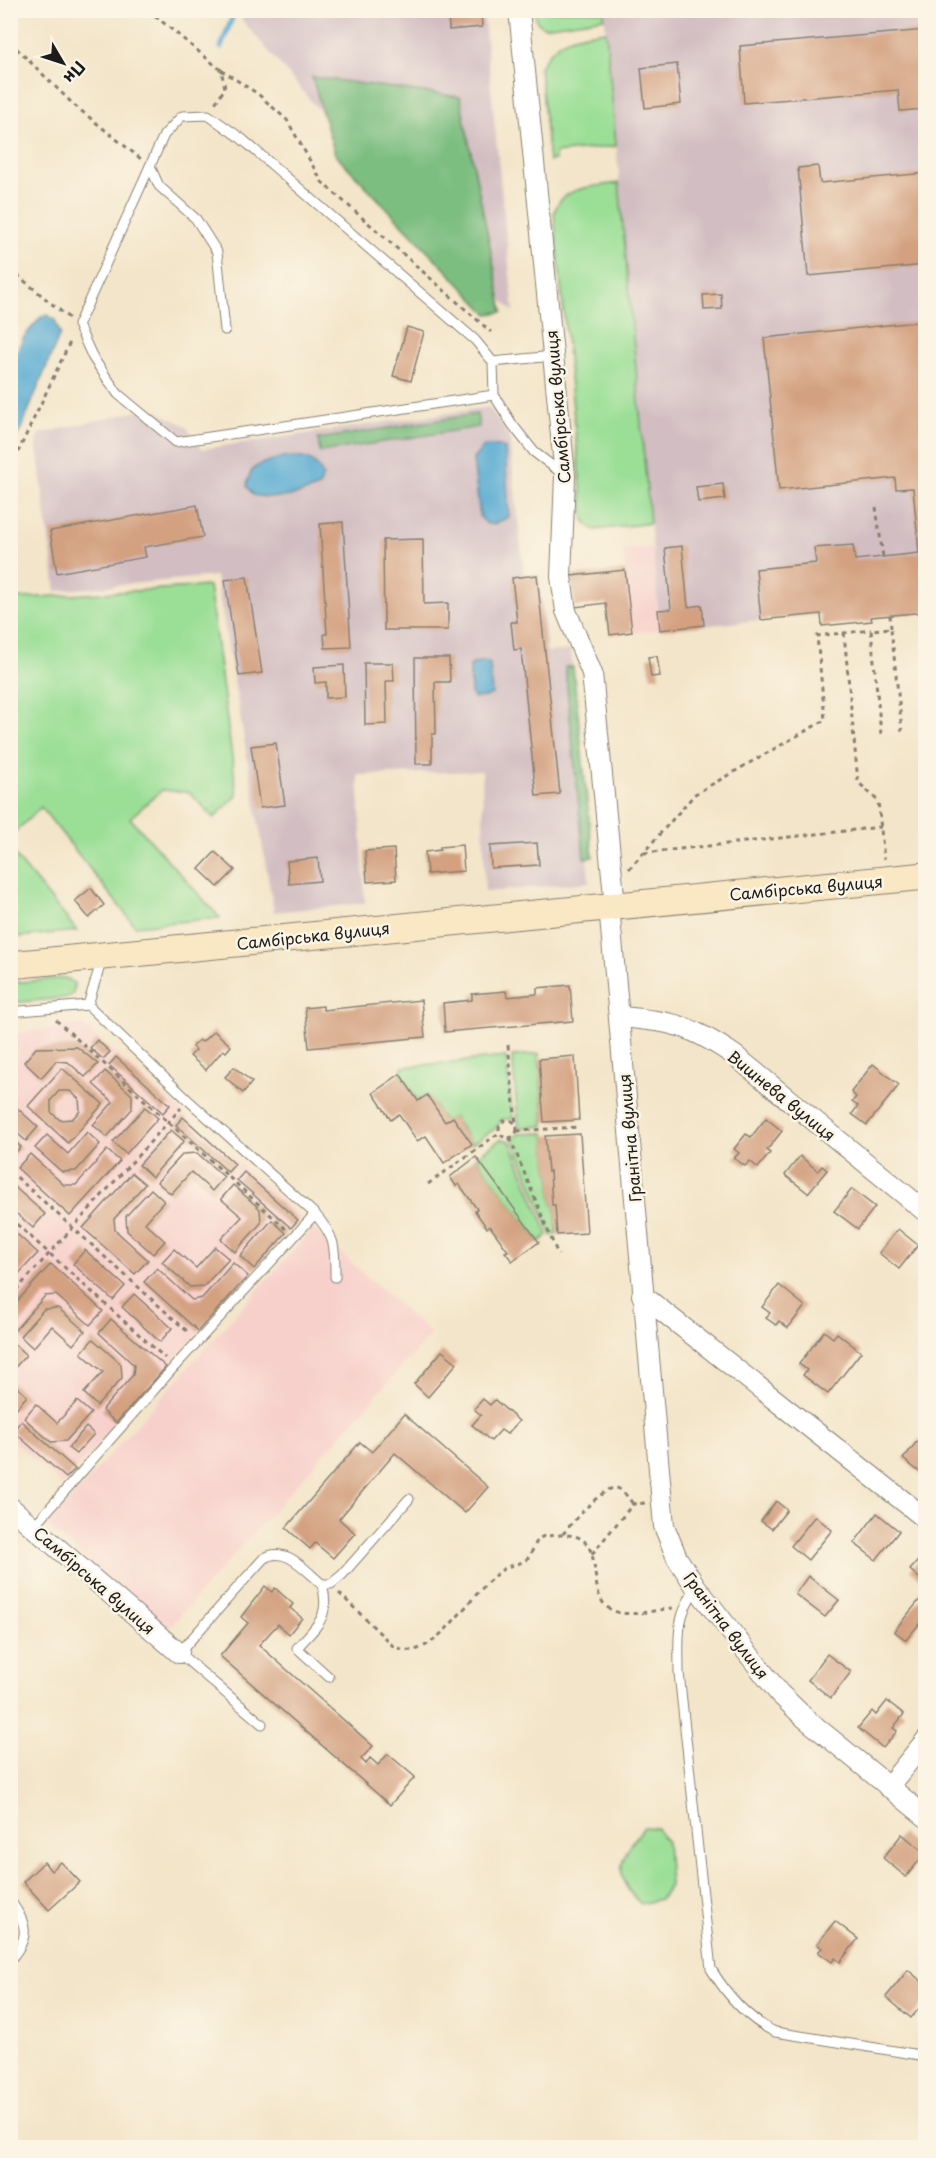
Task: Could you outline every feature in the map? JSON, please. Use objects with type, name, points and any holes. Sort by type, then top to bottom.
[{"type":"main road","name":"Самбірська вулиця","points":[[10,965],[612,899],[926,876]]},
{"type":"street","name":"Самбірська вулиця","points":[[519,10],[565,476],[561,577],[566,611],[592,673],[612,899]]},
{"type":"street","name":"Гранітна вулиця","points":[[612,899],[619,1017],[642,1295],[664,1526],[677,1558],[696,1587],[779,1692],[805,1718],[926,1817]]},
{"type":"street","name":"Вишнева вулиця","points":[[619,1017],[660,1020],[684,1026],[710,1039],[734,1055],[926,1212]]},
{"type":"street","points":[[642,1295],[926,1519]]},
{"type":"street","name":"Самбірська вулиця","points":[[10,1507],[179,1653]]},
{"type":"street","points":[[888,1787],[926,1740]]},
{"type":"lane","points":[[494,395],[176,442],[118,394],[93,358],[78,325],[164,135],[182,116],[208,115],[242,139],[475,340],[493,362],[494,395],[512,424],[534,452],[565,476]]},
{"type":"lane","points":[[150,166],[159,186],[196,219],[217,252],[225,330]]},
{"type":"lane","points":[[493,362],[553,356]]},
{"type":"lane","points":[[88,1005],[103,956]]},
{"type":"lane","points":[[10,1012],[88,1005]]},
{"type":"lane","points":[[88,1005],[328,1228],[335,1251],[335,1277]]},
{"type":"lane","points":[[33,1527],[175,1366],[315,1214]]},
{"type":"lane","points":[[329,1677],[297,1648],[324,1614],[327,1584],[342,1575],[409,1499]]},
{"type":"lane","points":[[262,1724],[179,1653],[270,1554],[279,1553],[287,1556],[327,1584]]},
{"type":"lane","points":[[696,1587],[684,1607],[679,1628],[679,1673],[711,1969],[722,1988],[737,2004],[762,2026],[775,2032],[926,2056]]},
{"type":"lane","points":[[10,1900],[24,1925],[24,1940],[10,1960]]},
{"type":"path","points":[[148,10],[221,70],[258,94],[287,120],[322,182],[491,332]]},
{"type":"path","points":[[10,42],[74,105],[150,166]]},
{"type":"path","points":[[208,115],[225,88],[221,70]]},
{"type":"path","points":[[10,269],[78,325],[10,469]]},
{"type":"path","points":[[876,507],[883,557]]},
{"type":"path","points":[[890,615],[902,731]]},
{"type":"path","points":[[612,899],[643,854],[695,794],[825,720],[817,636],[891,628]]},
{"type":"path","points":[[871,630],[881,734]]},
{"type":"path","points":[[844,633],[858,782],[878,801],[886,880]]},
{"type":"path","points":[[643,854],[881,827]]},
{"type":"path","points":[[45,1010],[294,1236]]},
{"type":"path","points":[[508,1045],[517,1131]]},
{"type":"path","points":[[10,1297],[188,1100]]},
{"type":"path","points":[[499,1133],[499,1126],[503,1121],[509,1119],[516,1124]]},
{"type":"path","points":[[510,1138],[517,1131],[578,1127]]},
{"type":"path","points":[[499,1133],[505,1138],[510,1138]]},
{"type":"path","points":[[428,1185],[499,1133]]},
{"type":"path","points":[[510,1138],[558,1255]]},
{"type":"path","points":[[10,1172],[198,1341]]},
{"type":"path","points":[[10,1218],[175,1366]]},
{"type":"path","points":[[561,1535],[598,1497],[611,1489],[616,1488],[621,1491],[633,1504]]},
{"type":"path","points":[[592,1554],[633,1504],[662,1501]]},
{"type":"path","points":[[327,1584],[393,1646],[401,1650],[419,1649],[436,1637],[502,1570],[522,1563],[538,1540],[543,1537],[569,1535],[585,1541],[592,1554],[596,1585],[603,1602],[610,1609],[627,1614],[684,1607]]},
{"type":"shaded area","points":[[245,10],[483,11],[514,312],[383,185],[242,20]]},
{"type":"shaded area","points":[[604,11],[925,11],[925,612],[872,617],[872,621],[822,626],[820,614],[660,630]]},
{"type":"shaded area","points":[[489,407],[509,436],[524,576],[539,575],[547,652],[571,650],[589,882],[485,892],[482,771],[358,775],[365,903],[274,912],[216,576],[56,591],[36,441],[39,434],[150,408],[186,426],[202,449]]},
{"type":"shaded area","points":[[652,547],[660,630],[610,635],[606,604],[575,607],[571,576],[625,570],[623,550]]},
{"type":"shaded area","points":[[83,1025],[301,1218],[62,1485],[11,1439],[11,1034]]},
{"type":"shaded area","points":[[313,1228],[431,1334],[166,1631],[47,1525]]},
{"type":"green space","points":[[534,11],[604,11],[604,18],[544,27],[537,22]]},
{"type":"green space","points":[[606,31],[616,146],[555,153],[555,160],[549,161],[540,67],[553,49],[567,39]]},
{"type":"green space","points":[[312,77],[460,97],[503,312],[488,314],[335,154]]},
{"type":"green space","points":[[619,183],[650,523],[595,530],[584,520],[554,214],[563,197],[571,193],[589,187]]},
{"type":"green space","points":[[477,414],[479,427],[320,452],[318,439]]},
{"type":"green space","points":[[209,586],[237,795],[214,818],[189,792],[162,790],[130,818],[220,918],[135,926],[41,807],[11,836],[11,599]]},
{"type":"green space","points":[[565,667],[573,667],[593,857],[584,858]]},
{"type":"green space","points":[[11,851],[77,931],[11,938]]},
{"type":"green space","points":[[63,978],[74,983],[72,995],[64,998],[11,1003],[11,983]]},
{"type":"green space","points":[[539,1054],[544,1126],[519,1128],[512,1056]]},
{"type":"green space","points":[[506,1057],[513,1119],[502,1119],[496,1128],[472,1144],[454,1117],[445,1122],[427,1095],[418,1101],[400,1074],[403,1067]]},
{"type":"green space","points":[[545,1133],[552,1205],[555,1205],[557,1235],[552,1236],[513,1139],[518,1134]]},
{"type":"green space","points":[[501,1139],[510,1141],[548,1235],[539,1242],[476,1157]]},
{"type":"green space","points":[[644,1827],[656,1828],[667,1842],[670,1886],[660,1899],[641,1904],[625,1884],[622,1865],[629,1847]]},
{"type":"water","points":[[48,315],[55,320],[60,334],[21,429],[11,447],[11,363],[24,337],[42,316]]},
{"type":"water","points":[[484,446],[500,446],[505,449],[509,517],[494,524],[487,524],[480,517],[473,459]]},
{"type":"water","points":[[284,457],[307,459],[316,465],[323,476],[319,487],[286,497],[253,495],[247,486],[248,478],[254,468]]},
{"type":"water","points":[[485,661],[490,664],[492,694],[474,698],[471,693],[470,666]]},
{"type":"building","points":[[448,10],[481,10],[482,27],[449,30]]},
{"type":"building","points":[[926,30],[926,109],[900,111],[898,90],[744,103],[740,46]]},
{"type":"building","points":[[677,64],[681,104],[645,108],[641,68]]},
{"type":"building","points":[[818,166],[820,183],[926,173],[926,265],[808,276],[798,168]]},
{"type":"building","points":[[721,294],[722,309],[704,310],[703,295]]},
{"type":"building","points":[[926,321],[926,475],[923,475],[926,494],[926,612],[871,617],[872,621],[822,626],[821,614],[761,620],[756,569],[816,563],[814,548],[853,545],[855,560],[919,553],[913,488],[896,489],[895,478],[779,490],[764,338]]},
{"type":"building","points":[[407,327],[424,332],[411,381],[393,376]]},
{"type":"building","points":[[723,484],[725,499],[698,502],[696,487]]},
{"type":"building","points":[[197,505],[203,537],[144,547],[146,557],[57,573],[50,531]]},
{"type":"building","points":[[343,522],[351,647],[325,648],[324,634],[327,634],[320,524]]},
{"type":"building","points":[[423,539],[424,604],[448,603],[448,630],[384,630],[383,540]]},
{"type":"building","points":[[682,546],[688,607],[702,605],[704,625],[660,630],[658,610],[671,609],[665,548]]},
{"type":"building","points":[[625,570],[632,632],[610,635],[606,603],[575,607],[571,576]]},
{"type":"building","points":[[537,575],[560,794],[536,796],[521,649],[514,650],[511,622],[517,622],[512,578]]},
{"type":"building","points":[[247,577],[262,673],[239,676],[225,580]]},
{"type":"building","points":[[657,656],[660,676],[651,677],[648,657]]},
{"type":"building","points":[[415,658],[449,658],[450,682],[435,682],[436,734],[432,734],[432,764],[416,764]]},
{"type":"building","points":[[364,663],[393,663],[394,681],[386,681],[387,724],[365,725]]},
{"type":"building","points":[[344,665],[345,697],[326,698],[326,682],[315,683],[314,667]]},
{"type":"building","points":[[276,743],[285,805],[260,808],[251,746]]},
{"type":"building","points":[[537,843],[539,865],[491,868],[490,846]]},
{"type":"building","points":[[462,845],[464,871],[427,874],[425,852],[440,850],[440,847]]},
{"type":"building","points":[[394,849],[396,880],[367,882],[365,851]]},
{"type":"building","points":[[215,852],[235,870],[218,887],[199,869]]},
{"type":"building","points":[[318,858],[320,881],[289,884],[287,861]]},
{"type":"building","points":[[91,888],[104,905],[89,918],[75,901]]},
{"type":"building","points":[[570,985],[573,1021],[445,1032],[443,1003],[472,1000],[472,994],[506,991],[507,997],[537,994],[537,988]]},
{"type":"building","points":[[421,1000],[425,1037],[309,1048],[305,1008],[323,1006],[323,1010]]},
{"type":"building","points":[[214,1031],[231,1046],[226,1052],[223,1050],[206,1070],[190,1056],[196,1050],[192,1047],[199,1040],[202,1042]]},
{"type":"building","points":[[97,1040],[110,1052],[103,1059],[90,1048]]},
{"type":"building","points":[[77,1047],[98,1064],[85,1077],[68,1062],[56,1061],[41,1078],[24,1062],[36,1048]]},
{"type":"building","points":[[575,1056],[579,1120],[544,1122],[539,1059]]},
{"type":"building","points":[[116,1057],[170,1105],[163,1113],[109,1065]]},
{"type":"building","points":[[873,1064],[899,1085],[867,1125],[852,1114],[858,1106],[852,1102],[856,1097],[851,1092]]},
{"type":"building","points":[[234,1067],[252,1082],[243,1093],[225,1077]]},
{"type":"building","points":[[62,1068],[103,1104],[68,1143],[28,1106]],"holes":[[[59,1091],[70,1091],[79,1099],[80,1111],[72,1119],[60,1120],[51,1112],[51,1100]]]},
{"type":"building","points":[[105,1071],[132,1095],[132,1109],[107,1137],[93,1125],[113,1102],[93,1084]]},
{"type":"building","points":[[400,1074],[418,1101],[427,1095],[445,1122],[453,1117],[472,1144],[444,1163],[426,1136],[417,1141],[399,1114],[391,1120],[373,1093]]},
{"type":"building","points":[[15,1106],[38,1127],[26,1141],[10,1127],[10,1112]]},
{"type":"building","points":[[145,1107],[158,1118],[126,1154],[113,1142]]},
{"type":"building","points":[[183,1117],[235,1164],[228,1172],[176,1125]]},
{"type":"building","points":[[766,1118],[782,1131],[767,1150],[770,1153],[758,1168],[750,1161],[745,1166],[734,1158],[739,1153],[734,1149],[746,1134],[751,1137]]},
{"type":"building","points":[[171,1130],[184,1141],[152,1177],[139,1165]]},
{"type":"building","points":[[87,1132],[100,1144],[76,1171],[62,1172],[35,1148],[47,1135],[68,1154]]},
{"type":"building","points":[[580,1134],[587,1233],[557,1235],[545,1136]]},
{"type":"building","points":[[10,1137],[21,1147],[10,1158]]},
{"type":"building","points":[[107,1150],[120,1161],[70,1216],[17,1168],[30,1154],[64,1185],[76,1185]]},
{"type":"building","points":[[197,1153],[224,1177],[212,1191],[191,1172],[171,1194],[157,1182],[183,1154]]},
{"type":"building","points":[[800,1156],[818,1171],[822,1166],[827,1170],[808,1193],[785,1175]]},
{"type":"building","points":[[476,1157],[539,1242],[512,1261],[505,1252],[508,1251],[490,1226],[487,1228],[459,1184],[456,1186],[450,1177]]},
{"type":"building","points":[[244,1172],[298,1220],[291,1228],[237,1180]]},
{"type":"building","points":[[132,1173],[145,1184],[114,1219],[115,1230],[148,1260],[135,1274],[83,1228]]},
{"type":"building","points":[[10,1183],[45,1214],[33,1228],[10,1208]]},
{"type":"building","points":[[233,1185],[260,1209],[261,1223],[235,1252],[221,1239],[242,1217],[221,1199]]},
{"type":"building","points":[[151,1189],[164,1201],[145,1223],[165,1241],[153,1254],[127,1231],[126,1216]]},
{"type":"building","points":[[852,1189],[875,1207],[858,1229],[834,1211]]},
{"type":"building","points":[[272,1220],[286,1233],[254,1269],[240,1256]]},
{"type":"building","points":[[10,1228],[38,1253],[10,1283]]},
{"type":"building","points":[[898,1229],[918,1245],[899,1269],[879,1253]]},
{"type":"building","points":[[215,1247],[229,1259],[204,1286],[190,1287],[162,1262],[174,1249],[196,1268]]},
{"type":"building","points":[[85,1250],[125,1286],[113,1300],[73,1264]]},
{"type":"building","points":[[233,1263],[248,1276],[198,1331],[144,1282],[157,1268],[192,1300],[202,1298]]},
{"type":"building","points":[[51,1264],[103,1311],[90,1325],[56,1295],[45,1296],[14,1331],[10,1328],[10,1309]]},
{"type":"building","points":[[779,1285],[805,1306],[788,1328],[779,1321],[776,1325],[766,1318],[770,1313],[762,1307]]},
{"type":"building","points":[[134,1294],[172,1328],[160,1342],[122,1307]]},
{"type":"building","points":[[58,1308],[85,1331],[73,1345],[52,1326],[33,1348],[20,1336],[44,1309]]},
{"type":"building","points":[[111,1319],[166,1367],[116,1423],[102,1410],[133,1375],[134,1365],[99,1333]]},
{"type":"building","points":[[824,1331],[833,1338],[837,1333],[861,1352],[828,1394],[803,1375],[807,1370],[799,1364]]},
{"type":"building","points":[[93,1339],[121,1364],[122,1378],[97,1406],[84,1393],[103,1372],[81,1353]]},
{"type":"building","points":[[13,1343],[26,1355],[10,1373],[10,1346]]},
{"type":"building","points":[[442,1351],[457,1363],[428,1397],[414,1384]]},
{"type":"building","points":[[10,1381],[27,1396],[15,1410],[10,1405]]},
{"type":"building","points":[[483,1399],[490,1405],[495,1400],[519,1421],[507,1434],[501,1430],[491,1441],[472,1425],[481,1415],[474,1409]]},
{"type":"building","points":[[77,1401],[91,1413],[66,1441],[51,1442],[24,1418],[36,1404],[57,1423]]},
{"type":"building","points":[[404,1414],[488,1487],[465,1513],[395,1453],[339,1519],[355,1533],[333,1558],[315,1543],[310,1549],[286,1528],[360,1442],[372,1452]]},
{"type":"building","points":[[21,1421],[75,1469],[66,1478],[13,1431]]},
{"type":"building","points":[[86,1427],[94,1434],[76,1454],[68,1448]]},
{"type":"building","points":[[919,1439],[926,1444],[926,1477],[903,1459]]},
{"type":"building","points":[[776,1501],[787,1510],[772,1529],[761,1521]]},
{"type":"building","points":[[877,1513],[899,1531],[876,1560],[854,1543]]},
{"type":"building","points":[[815,1516],[832,1530],[808,1560],[791,1546]]},
{"type":"building","points":[[924,1554],[926,1555],[926,1584],[910,1570]]},
{"type":"building","points":[[808,1576],[839,1600],[825,1617],[795,1594]]},
{"type":"building","points":[[265,1586],[272,1592],[275,1588],[293,1604],[290,1608],[302,1618],[289,1634],[278,1624],[259,1645],[373,1746],[361,1759],[366,1764],[370,1758],[378,1765],[388,1754],[415,1777],[390,1805],[220,1656],[248,1623],[241,1617]]},
{"type":"building","points":[[921,1598],[926,1602],[926,1616],[906,1640],[894,1631]]},
{"type":"building","points":[[827,1654],[851,1672],[831,1698],[808,1680]]},
{"type":"building","points":[[887,1701],[904,1714],[893,1728],[897,1731],[883,1748],[858,1728],[872,1711],[876,1715]]},
{"type":"building","points":[[902,1834],[925,1853],[906,1877],[883,1858]]},
{"type":"building","points":[[44,1862],[51,1871],[61,1862],[80,1882],[49,1910],[23,1882]]},
{"type":"building","points":[[835,1921],[858,1939],[840,1962],[835,1958],[832,1962],[818,1952],[822,1948],[817,1944]]},
{"type":"building","points":[[908,1970],[926,1985],[926,2000],[911,2018],[886,1997]]},
{"type":"waterway","points":[[221,47],[235,10]]}]
